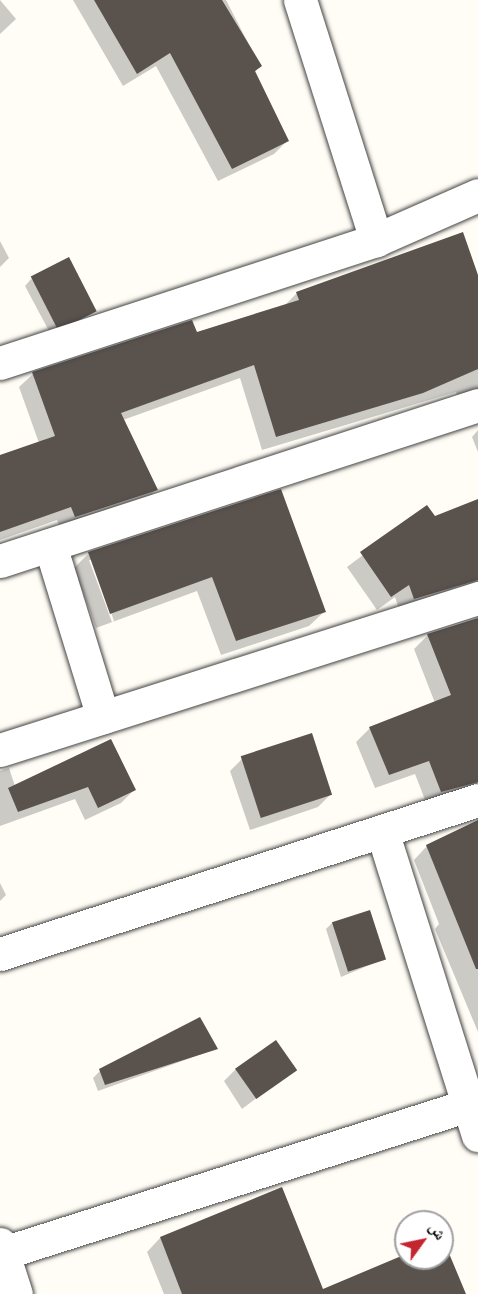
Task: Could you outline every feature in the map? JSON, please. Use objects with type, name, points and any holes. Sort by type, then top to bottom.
[{"type":"street","points":[[300,0],[376,240]]},
{"type":"street","points":[[0,363],[376,240],[478,195]]},
{"type":"street","points":[[0,561],[478,405]]},
{"type":"street","points":[[50,545],[103,717]]},
{"type":"street","points":[[0,750],[478,598]]},
{"type":"street","points":[[0,954],[478,800]]},
{"type":"street","points":[[16,1294],[1,1250],[475,1114],[382,831]]},
{"type":"building","points":[[94,0],[222,0],[262,66],[255,71],[289,141],[232,169],[170,53],[137,74]]},
{"type":"building","points":[[463,232],[478,275],[478,369],[423,393],[276,437],[254,365],[121,413],[158,490],[75,517],[71,507],[0,532],[0,455],[55,436],[32,372],[192,320],[197,332],[299,300],[296,292]]},
{"type":"building","points":[[69,257],[97,311],[58,331],[31,277]]},
{"type":"building","points":[[281,489],[326,612],[236,641],[212,577],[110,614],[88,552]]},
{"type":"building","points":[[478,499],[478,580],[414,599],[409,585],[391,597],[360,552],[427,505],[435,516]]},
{"type":"building","points":[[478,618],[478,782],[441,792],[429,761],[389,775],[369,727],[451,695],[427,634]]},
{"type":"building","points":[[312,733],[332,795],[261,818],[241,756]]},
{"type":"building","points":[[111,739],[136,790],[98,808],[88,787],[18,812],[8,788]]},
{"type":"building","points":[[478,820],[478,969],[476,969],[426,845]]},
{"type":"building","points":[[370,910],[386,959],[348,972],[332,922]]},
{"type":"building","points":[[200,1017],[218,1049],[105,1085],[99,1069]]},
{"type":"building","points":[[276,1040],[297,1070],[256,1099],[235,1069]]},
{"type":"building","points":[[282,1187],[323,1289],[394,1259],[394,1270],[454,1270],[454,1265],[466,1294],[182,1294],[160,1237]]}]
